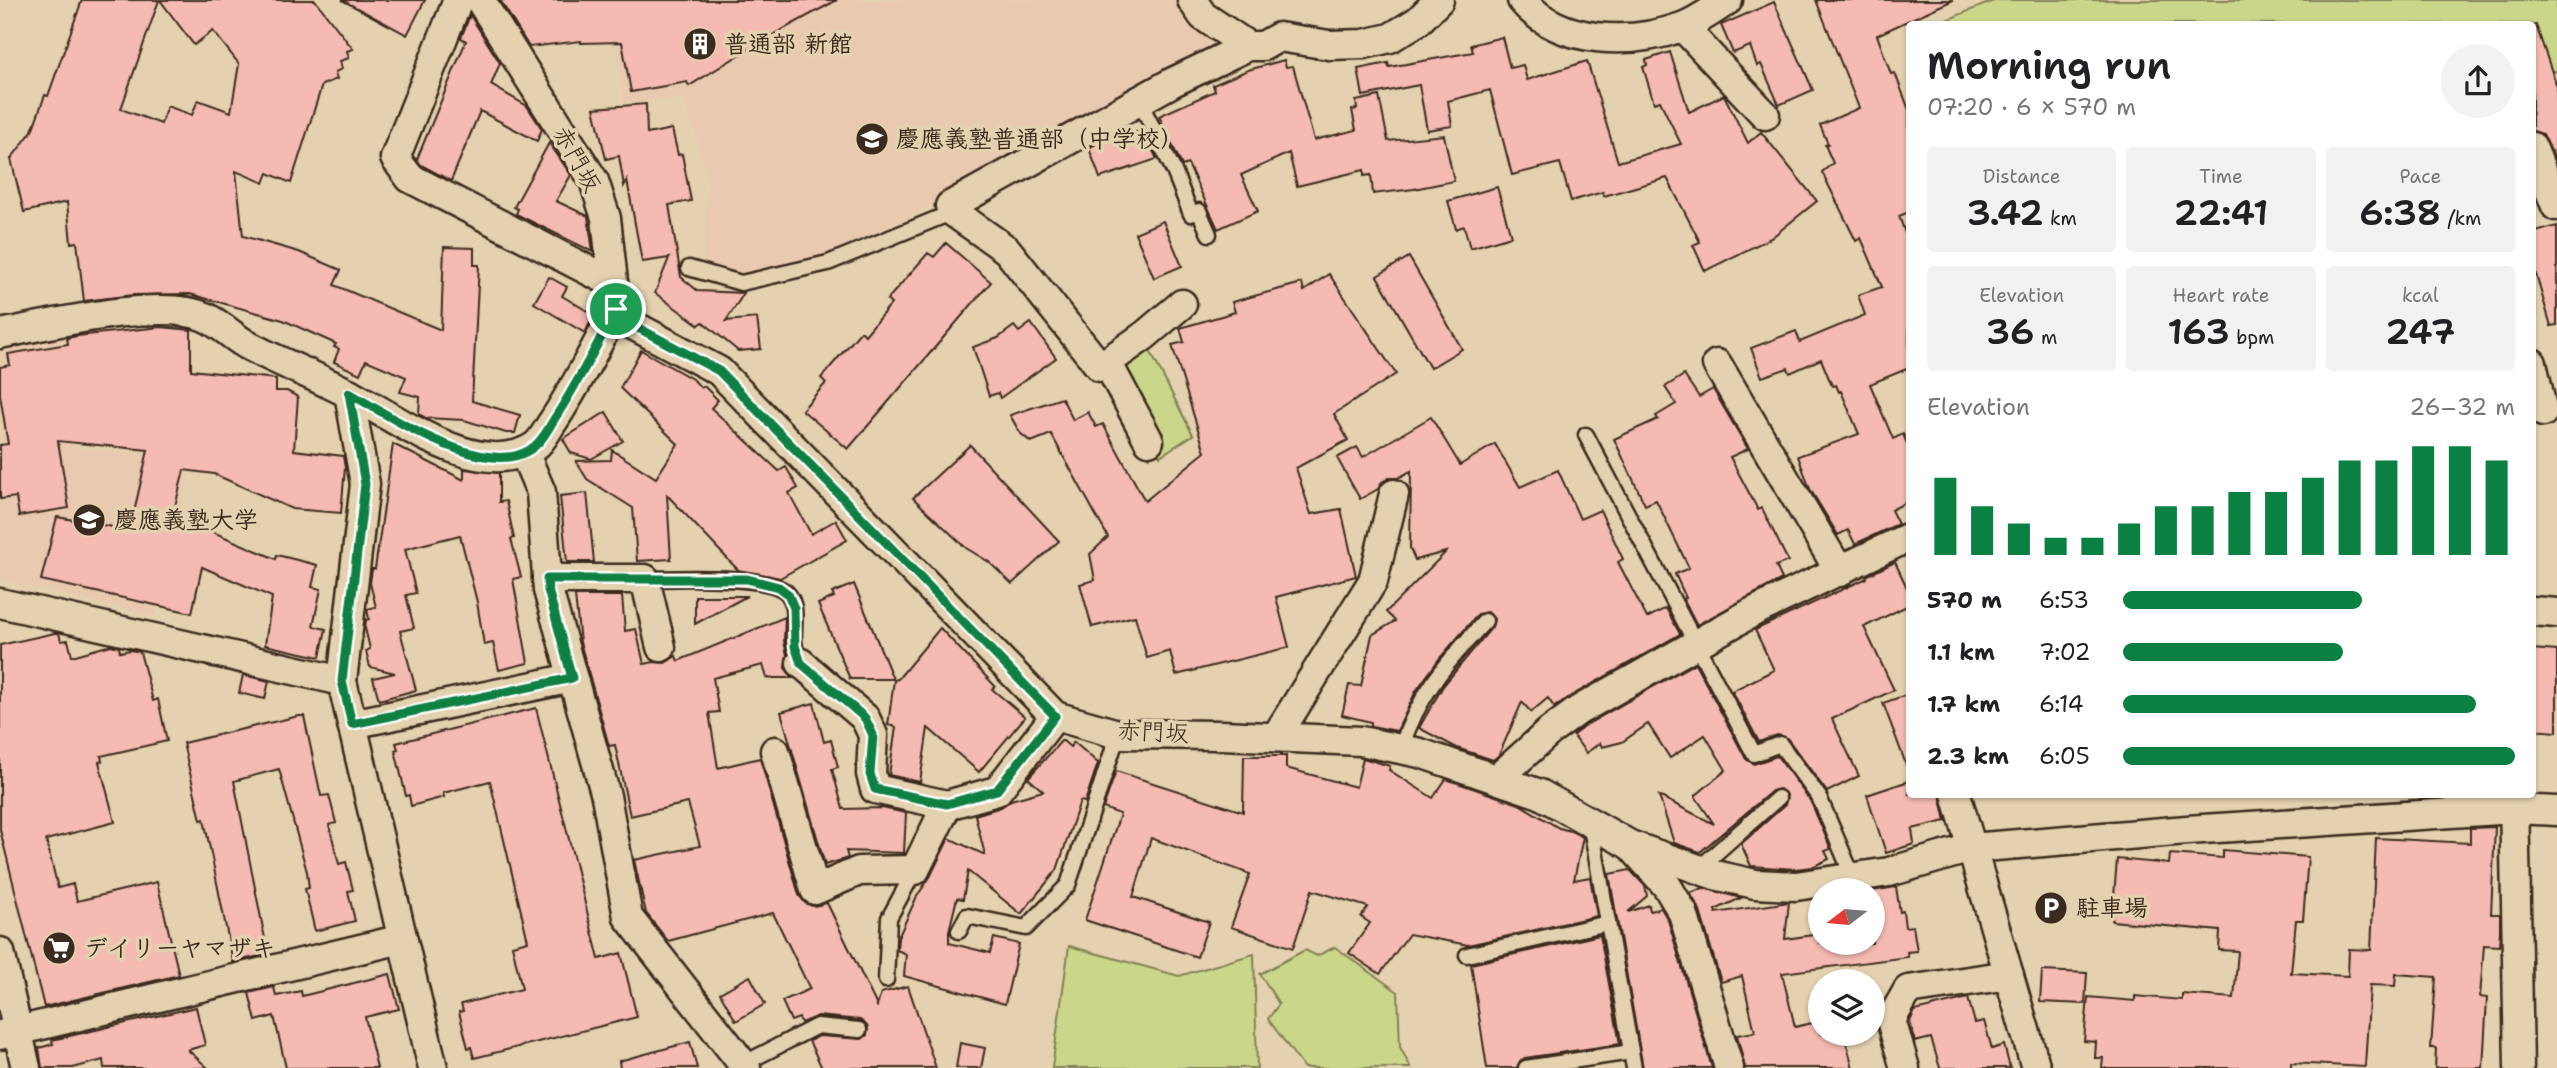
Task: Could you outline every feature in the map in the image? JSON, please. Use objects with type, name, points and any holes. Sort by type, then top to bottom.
[{"type":"street","points":[[0,334],[90,317],[135,312],[172,310],[204,316],[247,345],[349,393],[454,450],[481,456],[505,457],[524,452],[538,444],[571,395],[616,286],[410,178],[395,158],[458,0]]},
{"type":"street","name":"赤門坂","points":[[480,0],[594,181],[606,218],[616,286],[629,323],[719,371],[1055,716],[1118,734],[1361,741],[1401,749],[1540,794],[1630,845]]},
{"type":"street","points":[[1192,0],[1203,16],[1248,46]]},
{"type":"street","points":[[1182,304],[1144,336],[1100,367],[1007,250],[953,212],[950,206],[1172,82],[1248,46],[1263,46],[1279,37],[1329,45],[1364,44],[1390,38],[1418,21],[1439,0]]},
{"type":"street","points":[[1522,0],[1545,21],[1568,31],[1625,39],[1658,34],[1683,26],[1728,0]]},
{"type":"street","points":[[1683,26],[1765,115]]},
{"type":"street","points":[[2536,162],[2548,209]]},
{"type":"street","points":[[1107,362],[1149,441]]},
{"type":"street","points":[[1717,364],[1840,572]]},
{"type":"street","points":[[2536,379],[2544,412]]},
{"type":"street","points":[[349,393],[365,484],[342,681],[433,1068]]},
{"type":"street","points":[[524,452],[541,492],[548,590],[606,796],[628,917],[744,1066]]},
{"type":"street","points":[[1276,737],[1373,581],[1394,494]]},
{"type":"street","points":[[1497,778],[1549,732],[1579,710],[1753,612],[1906,539]]},
{"type":"street","points":[[547,579],[645,579],[661,647]]},
{"type":"street","points":[[0,603],[342,681]]},
{"type":"street","points":[[2536,611],[2557,613]]},
{"type":"street","points":[[801,663],[865,718],[873,735],[870,774],[875,789],[947,804],[997,790],[1055,716]]},
{"type":"street","points":[[352,724],[572,678]]},
{"type":"street","points":[[775,751],[816,890],[859,871],[915,870],[947,804]]},
{"type":"street","points":[[1957,798],[2036,1068]]},
{"type":"street","points":[[2514,802],[2519,1068]]},
{"type":"street","points":[[1630,845],[1698,869],[1755,884],[1796,886],[1889,872],[1971,848],[2514,802],[2557,811]]},
{"type":"street","points":[[1630,845],[1667,886],[1684,913],[1729,1068]]},
{"type":"street","points":[[8,1033],[402,939]]},
{"type":"street","points":[[0,952],[8,1033],[26,1068]]},
{"type":"street","points":[[1905,1068],[1891,1020],[1908,990],[2009,975]]},
{"type":"lane","points":[[1139,100],[1174,171],[1191,214],[1199,211],[1209,234]]},
{"type":"lane","points":[[689,268],[741,283],[828,263],[953,212]]},
{"type":"lane","points":[[1586,435],[1754,754],[1780,744],[1819,797],[1853,877]]},
{"type":"lane","points":[[645,579],[747,579],[779,587],[788,594],[794,608],[795,646],[801,663]]},
{"type":"lane","points":[[1401,749],[1410,721],[1431,684],[1485,621]]},
{"type":"lane","points":[[959,930],[967,916],[1026,928],[1068,886],[1118,734]]},
{"type":"lane","points":[[1698,869],[1778,798]]},
{"type":"lane","points":[[1590,821],[1633,1068]]},
{"type":"lane","points":[[886,980],[890,918],[915,870]]},
{"type":"lane","points":[[1467,955],[1608,923]]},
{"type":"lane","points":[[744,1066],[817,1026],[859,1030]]},
{"type":"lane","points":[[1526,1068],[1631,1052]]},
{"type":"shaded area","name":"慶應義塾普通部（中学校）","points":[[613,0],[1178,0],[1189,16],[1234,53],[835,253],[741,275],[704,263],[708,177],[684,99],[623,102]]},
{"type":"shaded area","name":"慶應義塾大学","points":[[60,330],[79,448],[193,460],[156,616],[0,580],[0,341]]},
{"type":"green space","points":[[1996,0],[2557,0],[2557,72],[2536,67],[2536,21],[1946,20]]},
{"type":"green space","points":[[1146,343],[1193,435],[1160,456],[1115,366]]},
{"type":"green space","points":[[1069,946],[1179,976],[1254,954],[1257,1068],[1052,1068]]},
{"type":"green space","points":[[1335,947],[1398,992],[1400,1047],[1411,1068],[1304,1068],[1268,1019],[1279,1004],[1260,974],[1305,950],[1317,956]]},
{"type":"building","points":[[82,0],[159,0],[121,109],[161,124],[167,106],[192,115],[198,100],[231,112],[239,64],[213,31],[194,45],[160,0],[315,0],[353,49],[347,51],[349,58],[340,61],[342,69],[335,72],[337,79],[322,85],[291,183],[268,173],[264,183],[236,171],[243,236],[299,252],[341,270],[334,285],[441,330],[444,247],[474,248],[474,265],[479,265],[472,401],[520,415],[515,433],[506,433],[464,420],[426,418],[419,414],[420,397],[400,392],[406,377],[366,360],[360,374],[334,362],[339,349],[334,347],[336,344],[283,320],[190,294],[133,295],[84,301],[77,242],[71,243],[67,202],[24,212],[11,159],[32,131],[45,95],[48,96]]},
{"type":"building","points":[[342,0],[425,0],[407,35]]},
{"type":"building","points":[[500,0],[837,0],[765,39],[689,86],[687,82],[631,92],[622,42],[581,41],[529,47]]},
{"type":"building","points":[[1816,0],[1953,0],[1877,35],[1891,74],[1895,73],[1906,102],[1906,213],[1899,216],[1906,236],[1906,369],[1870,384],[1893,439],[1903,434],[1906,441],[1906,502],[1891,510],[1898,524],[1855,544],[1848,530],[1838,535],[1810,489],[1798,456],[1859,434],[1841,391],[1839,392],[1836,385],[1832,386],[1821,359],[1790,373],[1788,368],[1762,377],[1751,348],[1796,331],[1800,342],[1865,315],[1858,295],[1882,287],[1861,238],[1856,241],[1822,172],[1833,163],[1820,125],[1859,108]]},
{"type":"building","points":[[1774,2],[1813,90],[1779,105],[1761,64],[1757,66],[1750,46],[1733,53],[1721,25]]},
{"type":"building","points":[[470,15],[500,63],[491,85],[527,106],[542,129],[537,141],[480,111],[451,181],[421,165],[417,159],[466,41],[461,38]]},
{"type":"building","points":[[2536,25],[2557,87],[2555,160],[2543,134],[2536,132]]},
{"type":"building","points":[[1502,37],[1510,68],[1523,65],[1527,80],[1587,61],[1618,162],[1681,144],[1660,101],[1654,103],[1643,67],[1647,65],[1646,60],[1670,52],[1689,112],[1724,95],[1748,143],[1761,132],[1817,201],[1771,238],[1705,271],[1693,245],[1700,242],[1667,178],[1604,196],[1603,192],[1571,201],[1560,163],[1512,175],[1490,90],[1448,101],[1452,126],[1427,130],[1419,85],[1363,96],[1358,69],[1388,63],[1389,67],[1473,52],[1471,45]]},
{"type":"building","points":[[1284,60],[1286,67],[1293,66],[1314,140],[1356,130],[1352,110],[1357,109],[1356,101],[1379,96],[1388,141],[1444,135],[1454,181],[1373,194],[1371,175],[1364,176],[1364,170],[1297,186],[1289,153],[1241,175],[1258,211],[1218,229],[1188,164],[1182,166],[1159,116],[1215,91],[1213,85],[1248,70]]},
{"type":"building","points":[[646,104],[647,134],[672,129],[678,155],[682,154],[691,201],[669,205],[681,277],[698,291],[744,293],[726,321],[757,318],[761,349],[738,351],[703,322],[699,325],[655,293],[669,258],[642,262],[627,180],[624,186],[619,156],[606,159],[594,108]]},
{"type":"building","points":[[1143,130],[1157,159],[1100,178],[1089,148],[1116,133],[1118,138]]},
{"type":"building","points":[[549,143],[571,175],[556,201],[588,216],[593,252],[516,214],[518,209],[514,207]]},
{"type":"building","points":[[1497,187],[1511,236],[1470,248],[1464,226],[1456,229],[1448,201]]},
{"type":"building","points":[[1163,221],[1182,266],[1154,278],[1135,233]]},
{"type":"building","points":[[2557,226],[2557,325],[2551,326],[2536,275],[2536,232]]},
{"type":"building","points":[[946,243],[991,282],[848,449],[802,410],[826,383],[821,378],[861,331],[865,335],[891,304],[887,300],[928,253],[934,257]]},
{"type":"building","points":[[1409,257],[1462,349],[1430,368],[1377,276]]},
{"type":"building","points":[[1329,274],[1396,374],[1334,414],[1348,440],[1296,468],[1311,514],[1341,509],[1356,576],[1276,597],[1289,647],[1176,675],[1170,651],[1147,658],[1135,616],[1092,627],[1080,584],[1095,580],[1090,554],[1108,537],[1051,434],[1031,442],[1020,433],[1010,415],[1062,398],[1073,420],[1088,412],[1096,427],[1103,424],[1145,501],[1205,452],[1172,345],[1184,342],[1180,328],[1235,312],[1232,302],[1302,283],[1304,291]]},
{"type":"building","points":[[549,277],[567,287],[562,296],[594,315],[585,333],[534,303]]},
{"type":"building","points":[[1031,323],[1056,358],[1000,398],[998,393],[989,396],[973,347],[998,338],[1014,326],[1019,332]]},
{"type":"building","points":[[161,327],[191,330],[191,370],[276,379],[276,391],[287,391],[298,397],[294,450],[343,456],[345,468],[341,513],[292,509],[214,474],[184,470],[173,515],[276,559],[277,555],[317,565],[312,587],[321,589],[313,626],[326,629],[320,657],[265,645],[272,597],[202,567],[192,613],[41,580],[57,517],[130,530],[148,450],[58,441],[69,508],[19,516],[16,497],[0,499],[0,445],[8,444],[0,395],[0,367],[10,365],[8,354],[68,344],[67,338],[77,336]]},
{"type":"building","points":[[641,350],[694,380],[701,388],[704,386],[718,400],[711,408],[779,471],[786,467],[798,488],[789,493],[811,534],[836,520],[847,540],[780,578],[738,570],[667,495],[671,559],[637,561],[633,508],[587,479],[576,461],[611,460],[612,450],[656,478],[678,444],[620,388]]},
{"type":"building","points":[[1684,375],[1699,397],[1713,389],[1748,449],[1730,457],[1758,510],[1762,508],[1788,561],[1776,566],[1782,579],[1697,625],[1683,599],[1686,598],[1675,574],[1689,568],[1656,500],[1645,505],[1614,439],[1658,419],[1656,416],[1676,404],[1665,387]]},
{"type":"building","points":[[606,412],[623,441],[591,459],[571,453],[563,439]]},
{"type":"building","points":[[1431,417],[1460,465],[1495,444],[1520,487],[1558,470],[1580,519],[1600,510],[1623,559],[1618,562],[1647,618],[1666,608],[1680,634],[1554,707],[1548,698],[1531,712],[1522,702],[1499,755],[1493,760],[1457,748],[1419,728],[1443,686],[1492,627],[1494,619],[1488,612],[1478,614],[1439,659],[1416,691],[1397,731],[1371,726],[1371,722],[1342,715],[1349,685],[1361,686],[1372,635],[1395,621],[1386,612],[1446,552],[1415,560],[1410,548],[1411,471],[1398,478],[1389,478],[1382,482],[1378,489],[1360,499],[1337,458],[1357,447],[1363,457]]},
{"type":"building","points":[[393,444],[464,480],[464,469],[499,473],[499,502],[506,501],[514,538],[511,539],[521,577],[513,579],[528,663],[499,670],[493,643],[484,645],[477,602],[460,535],[405,549],[416,593],[406,595],[414,628],[400,631],[416,690],[379,700],[373,678],[395,673],[370,667],[366,651],[370,649],[365,628],[366,620],[369,619],[367,609],[376,607],[370,583],[372,569],[375,569]]},
{"type":"building","points":[[970,445],[1059,541],[1012,584],[989,562],[966,548],[913,498]]},
{"type":"building","points":[[587,493],[594,562],[567,562],[560,496]]},
{"type":"building","points":[[1895,562],[1906,586],[1906,606],[1864,627],[1894,690],[1832,719],[1859,776],[1827,792],[1787,738],[1777,735],[1759,742],[1732,691],[1774,670],[1755,630],[1867,578],[1866,576]]},
{"type":"building","points":[[854,584],[893,679],[850,679],[818,604],[834,597],[832,593]]},
{"type":"building","points":[[575,596],[622,596],[625,631],[636,629],[644,664],[665,663],[676,656],[678,661],[785,617],[785,668],[793,678],[767,678],[763,665],[713,678],[719,712],[709,713],[718,768],[760,758],[799,895],[805,903],[812,906],[827,903],[877,1006],[881,993],[908,986],[936,1068],[822,1068],[809,1041],[819,1036],[862,1039],[867,1035],[868,1027],[860,1020],[818,1016],[801,1023],[799,1018],[791,1021],[782,1001],[810,989],[773,913],[668,941],[646,913],[634,860],[700,846],[688,803],[630,816],[615,745],[609,746],[580,642]]},
{"type":"building","points":[[695,596],[747,596],[695,624]]},
{"type":"building","points":[[940,628],[995,686],[992,689],[1025,717],[979,772],[928,728],[920,782],[889,775],[896,727],[888,725],[894,680],[898,679]]},
{"type":"building","points":[[59,633],[61,641],[68,640],[72,656],[111,645],[119,647],[120,652],[140,652],[153,701],[158,699],[167,741],[101,756],[102,761],[99,762],[115,822],[46,840],[58,888],[73,884],[77,901],[157,882],[179,975],[44,1007],[0,830],[0,645]]},
{"type":"building","points":[[2536,649],[2557,651],[2557,732],[2536,730]]},
{"type":"building","points":[[1695,663],[1746,759],[1754,764],[1777,756],[1811,802],[1831,849],[1825,851],[1829,859],[1812,867],[1795,869],[1751,866],[1741,844],[1785,805],[1787,795],[1780,789],[1772,791],[1700,852],[1674,843],[1659,796],[1714,824],[1695,796],[1726,770],[1705,735],[1670,758],[1648,724],[1622,742],[1602,747],[1600,743],[1586,753],[1573,735]]},
{"type":"building","points":[[243,675],[269,681],[265,699],[239,693]]},
{"type":"building","points":[[1906,695],[1906,764],[1883,703]]},
{"type":"building","points":[[814,703],[824,742],[831,740],[838,767],[832,769],[843,809],[882,808],[906,813],[904,853],[846,851],[848,858],[825,865],[781,712]]},
{"type":"building","points":[[536,708],[599,959],[621,953],[637,1017],[474,1058],[471,1047],[468,1048],[459,1012],[463,1011],[461,1004],[522,989],[512,945],[528,941],[490,781],[443,793],[444,797],[411,806],[395,750],[398,749],[396,743]]},
{"type":"building","points":[[304,716],[321,796],[329,795],[336,823],[329,825],[339,864],[346,862],[353,890],[348,891],[355,921],[315,931],[305,889],[309,888],[307,872],[279,769],[234,781],[268,954],[233,962],[204,819],[201,820],[183,743]]},
{"type":"building","points":[[1062,740],[1070,747],[1074,742],[1098,763],[1085,802],[1080,801],[1057,870],[1021,914],[968,871],[963,899],[957,898],[949,931],[949,943],[990,953],[994,938],[1019,944],[1005,1004],[904,976],[906,954],[897,950],[898,938],[917,896],[930,877],[949,838],[985,855],[975,815],[1001,807],[1011,800],[1043,791],[1028,778]]},
{"type":"building","points":[[1244,756],[1286,756],[1286,768],[1356,787],[1363,758],[1390,766],[1389,770],[1433,798],[1446,779],[1519,804],[1559,828],[1583,837],[1574,880],[1590,877],[1597,916],[1468,945],[1409,934],[1380,974],[1349,953],[1370,923],[1361,917],[1368,907],[1312,890],[1293,948],[1231,927],[1250,874],[1151,838],[1133,897],[1209,922],[1197,957],[1085,920],[1120,814],[1103,808],[1116,771],[1243,812]]},
{"type":"building","points":[[1906,782],[1906,798],[1941,798],[1946,821],[1912,829],[1914,844],[1886,853],[1867,795]]},
{"type":"building","points":[[2495,827],[2491,914],[2500,914],[2500,930],[2499,946],[2484,945],[2480,997],[2487,998],[2483,1068],[2435,1068],[2436,1048],[2431,1048],[2436,977],[2396,974],[2395,986],[2370,985],[2365,1067],[2291,1063],[2291,1068],[2102,1068],[2103,1058],[2095,1058],[2096,1042],[2084,1041],[2088,997],[2135,1001],[2135,996],[2182,1000],[2182,994],[2234,998],[2238,951],[2219,950],[2220,931],[2112,921],[2117,859],[2169,864],[2170,854],[2223,858],[2223,850],[2308,857],[2303,920],[2296,920],[2291,973],[2348,976],[2349,949],[2371,950],[2376,838],[2470,843],[2470,828]]},
{"type":"building","points":[[1630,870],[1645,886],[1647,896],[1628,912],[1649,905],[1650,911],[1661,908],[1668,920],[1712,1068],[1643,1068],[1609,874]]},
{"type":"building","points":[[1896,887],[1905,927],[1913,926],[1917,951],[1907,952],[1908,957],[1782,973],[1795,1027],[1808,1024],[1808,1046],[1847,1046],[1853,1068],[1745,1068],[1737,1035],[1755,1032],[1742,976],[1721,982],[1699,908],[1690,893],[1703,888],[1741,898],[1715,910],[1716,913],[1789,902],[1785,939],[1808,936],[1808,956],[1885,956],[1885,889]]},
{"type":"building","points":[[1600,935],[1620,1044],[1525,1058],[1517,1068],[1487,1068],[1471,964]]},
{"type":"building","points":[[2042,971],[2087,973],[2085,1004],[2040,1002]]},
{"type":"building","points":[[390,974],[399,1009],[365,1017],[377,1068],[286,1068],[274,1016],[256,1021],[249,993],[274,987],[276,996],[301,991],[302,996]]},
{"type":"building","points":[[750,976],[765,1004],[736,1021],[720,993]]},
{"type":"building","points":[[1968,998],[1975,1023],[1984,1021],[1992,1049],[2004,1045],[2010,1068],[1940,1068],[1931,1038],[1915,1042],[1910,1021],[1915,1011]]},
{"type":"building","points":[[196,1007],[205,1045],[188,1050],[208,1068],[104,1068],[103,1060],[73,1068],[42,1068],[39,1048],[53,1044],[52,1040]]},
{"type":"building","points":[[690,1042],[697,1068],[620,1068],[619,1061]]},
{"type":"building","points":[[960,1043],[985,1048],[981,1068],[956,1068]]},
{"type":"place","name":"普通部 新館","points":[[700,44]]},
{"type":"place","name":"慶應義塾普通部（中学校）","points":[[872,139]]},
{"type":"place","name":"慶應義塾大学","points":[[89,520]]},
{"type":"place","name":"駐車場","points":[[2051,908]]},
{"type":"place","name":"デイリーヤマザキ","points":[[59,948]]},
{"type":"route","points":[[616,309],[629,323],[719,371],[1055,716],[997,790],[947,804],[875,789],[870,774],[873,735],[865,718],[801,663],[795,646],[794,608],[788,594],[779,587],[747,579],[547,579],[572,678],[352,724],[342,681],[365,484],[349,393],[454,450],[481,456],[505,457],[524,452],[538,444],[571,395],[616,309]]}]
